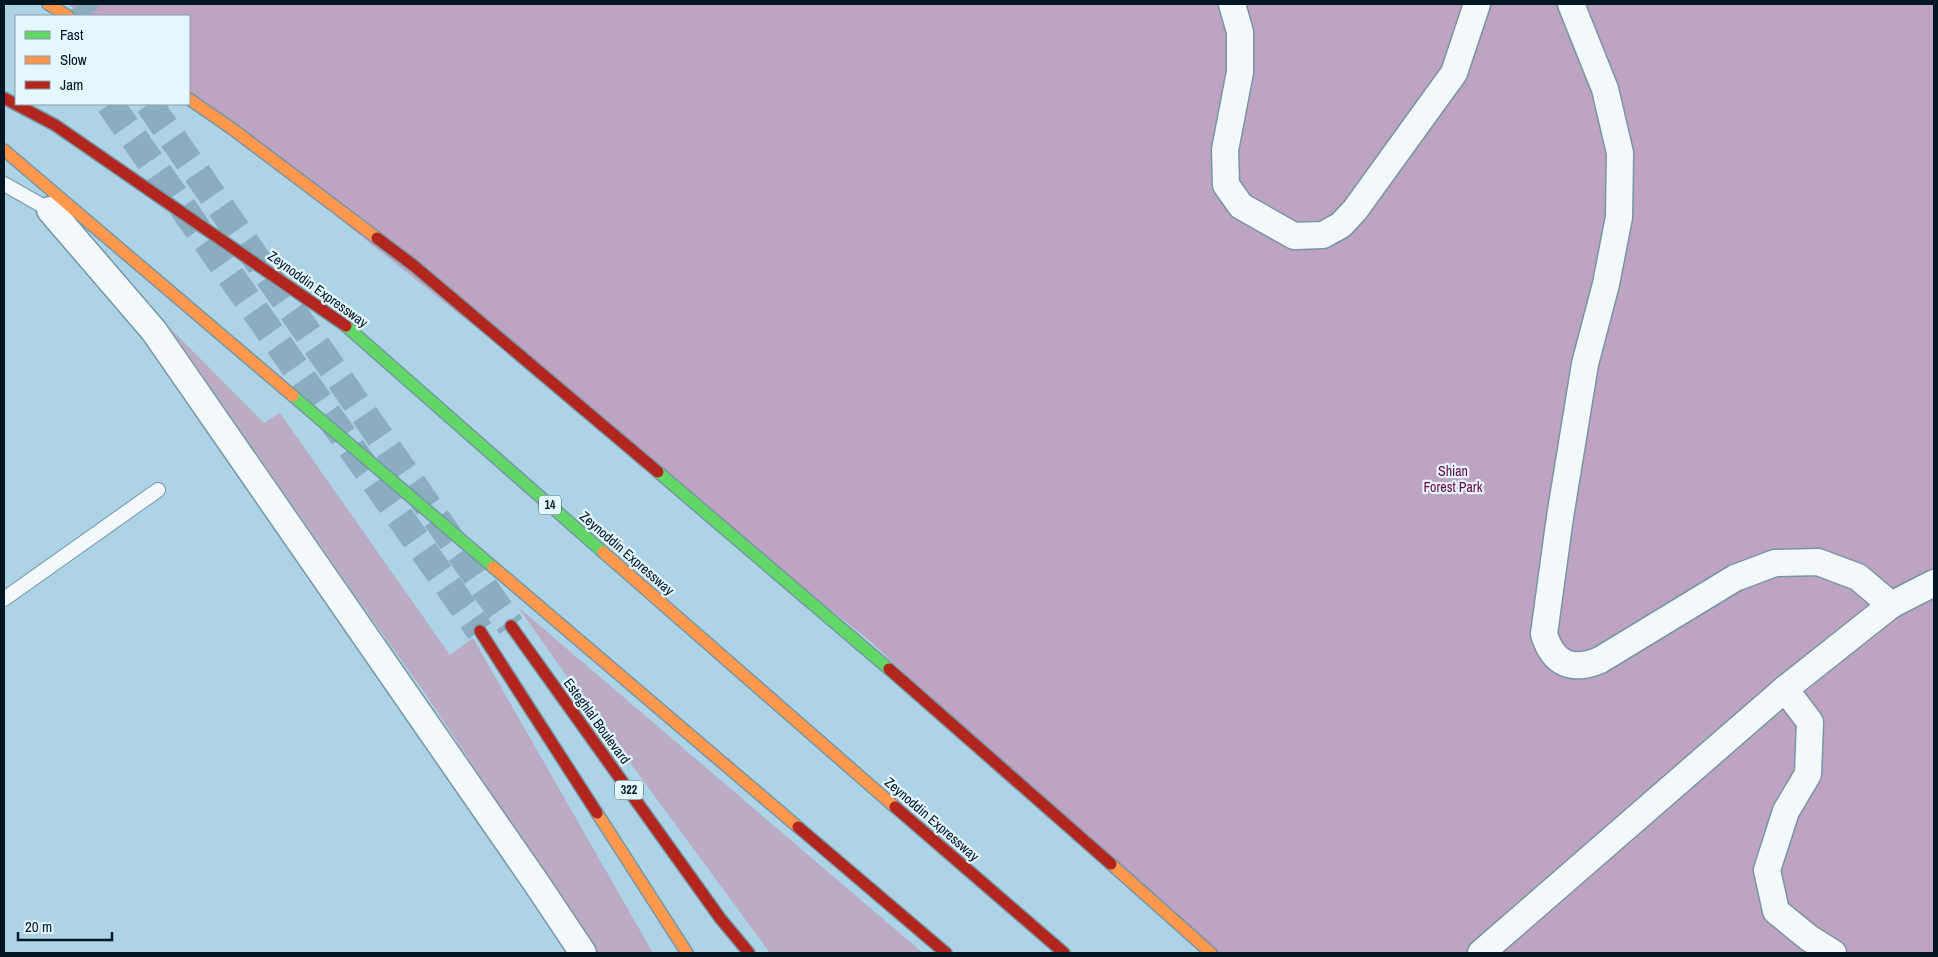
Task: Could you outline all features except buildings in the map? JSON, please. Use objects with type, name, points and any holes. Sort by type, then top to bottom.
[{"type":"main road","points":[[48,4],[66,15]]},
{"type":"main road","name":"Zeynoddin Expressway","points":[[4,98],[15,104]]},
{"type":"main road","points":[[190,100],[231,128],[413,264],[860,643],[1211,953]]},
{"type":"main road","name":"Zeynoddin Expressway","points":[[17,105],[54,125],[353,331],[786,713],[1064,953]]},
{"type":"main road","points":[[4,150],[946,953]]},
{"type":"main road","name":"Esteghlal Boulevard","points":[[511,626],[720,918],[749,953]]},
{"type":"main road","points":[[480,631],[687,953]]},
{"type":"street","points":[[1232,4],[1240,32],[1240,72],[1225,150],[1226,185],[1241,206],[1294,236],[1323,235],[1341,225],[1354,210],[1454,73],[1477,4]]},
{"type":"street","points":[[1571,4],[1605,89],[1620,153],[1619,217],[1606,284],[1585,364],[1560,516],[1544,634],[1548,648],[1558,660],[1572,666],[1587,666],[1735,578],[1775,563],[1818,562],[1858,577],[1891,605]]},
{"type":"street","points":[[50,210],[154,331],[583,953]]},
{"type":"street","points":[[1481,953],[1785,689],[1891,605],[1934,583]]},
{"type":"street","points":[[1785,689],[1810,722],[1808,774],[1786,811],[1767,870],[1776,910],[1809,938],[1833,953]]},
{"type":"lane","points":[[4,184],[50,210]]},
{"type":"lane","points":[[4,600],[158,490]]},
{"type":"shaded area","points":[[169,327],[264,423],[280,413],[450,655],[473,638],[653,953],[598,953],[424,692]]},
{"type":"shaded area","points":[[518,607],[923,953],[770,953],[575,688]]},
{"type":"green space","name":"Shian Forest Park","points":[[68,4],[1934,4],[1934,953],[1203,953],[870,641],[190,100],[190,15],[83,15]]},
{"type":"tunnel","points":[[79,4],[87,15]]},
{"type":"tunnel","points":[[111,105],[480,631]]},
{"type":"tunnel","points":[[150,105],[511,626]]},
{"type":"traffic: fast","points":[[346,326],[603,552]]},
{"type":"traffic: fast","points":[[293,396],[493,567]]},
{"type":"traffic: fast","points":[[658,472],[889,669]]},
{"type":"traffic: slow","points":[[48,4],[66,15]]},
{"type":"traffic: slow","points":[[190,100],[231,128],[377,238]]},
{"type":"traffic: slow","points":[[4,150],[293,396]]},
{"type":"traffic: slow","points":[[603,552],[895,807]]},
{"type":"traffic: slow","points":[[493,567],[798,827]]},
{"type":"traffic: slow","points":[[597,813],[687,953]]},
{"type":"traffic: slow","points":[[1111,864],[1211,953]]},
{"type":"traffic: jam","points":[[4,98],[15,104]]},
{"type":"traffic: jam","points":[[17,105],[55,125],[346,326]]},
{"type":"traffic: jam","points":[[377,238],[413,265],[658,472]]},
{"type":"traffic: jam","points":[[511,626],[720,918],[749,953]]},
{"type":"traffic: jam","points":[[480,631],[597,813]]},
{"type":"traffic: jam","points":[[889,669],[1111,864]]},
{"type":"traffic: jam","points":[[895,807],[1064,953]]},
{"type":"traffic: jam","points":[[798,827],[946,953]]}]
